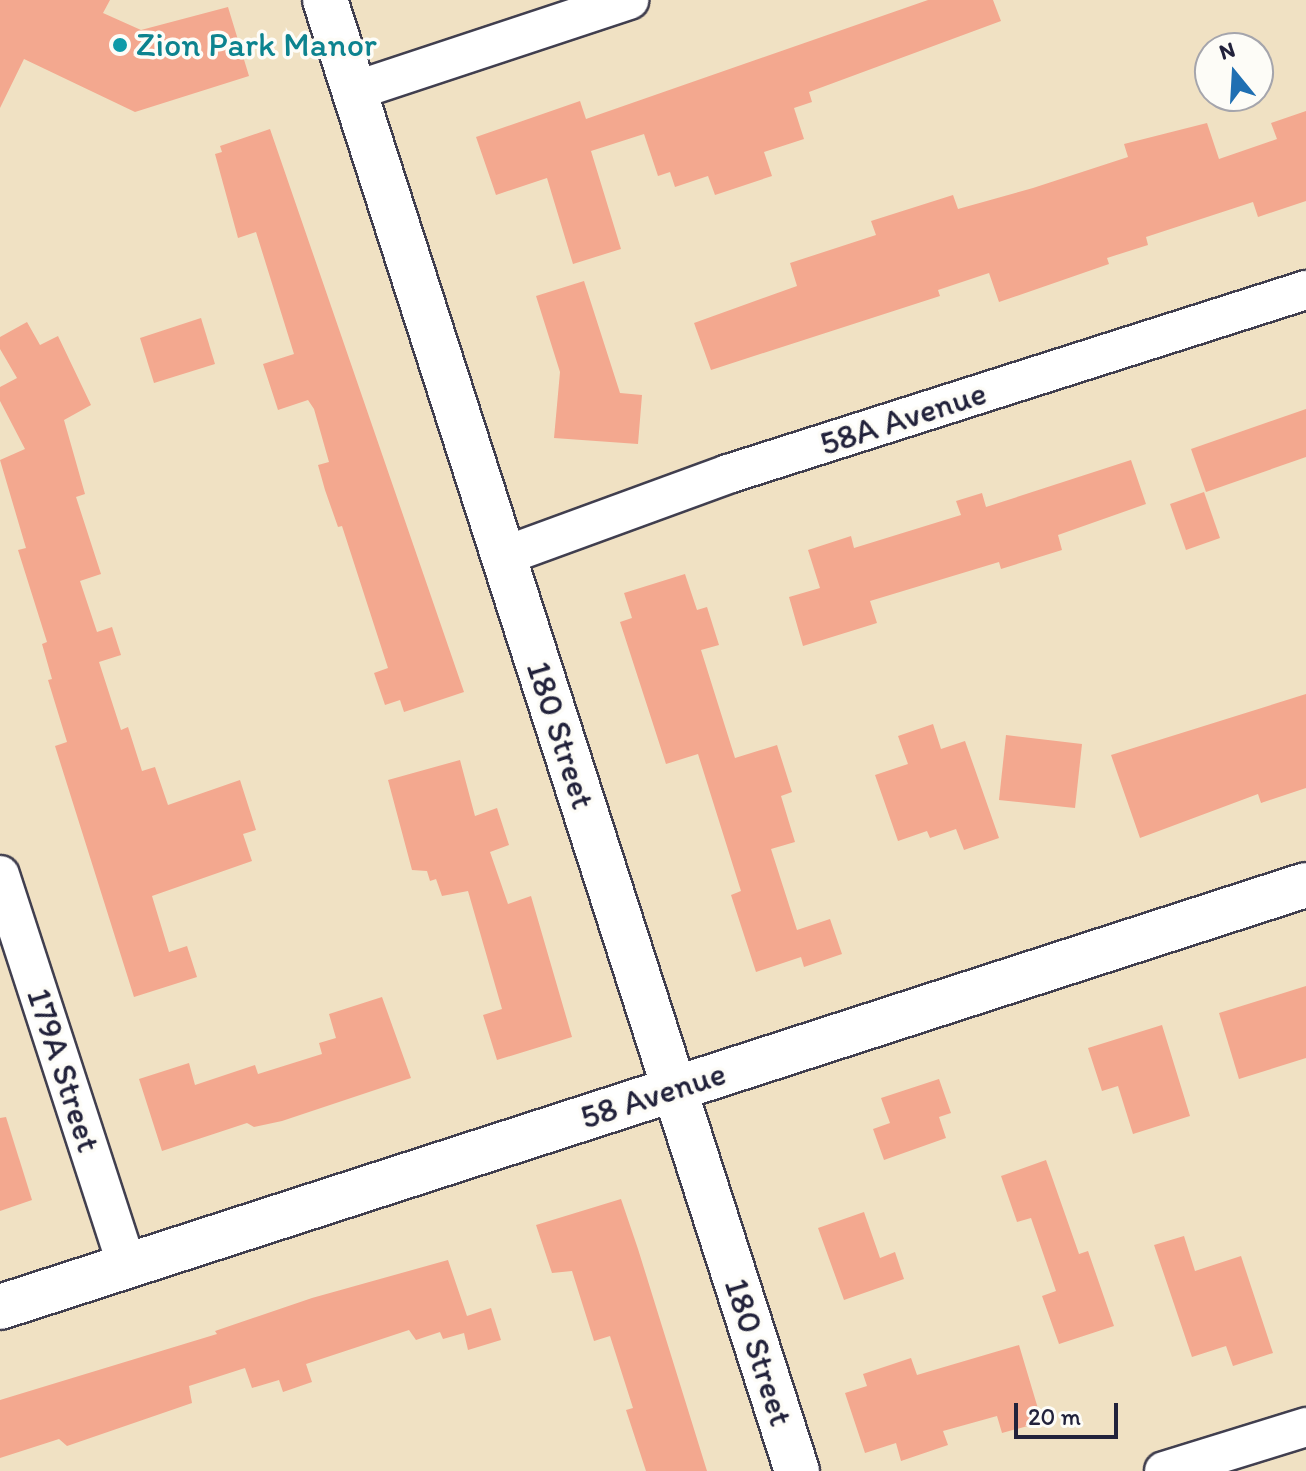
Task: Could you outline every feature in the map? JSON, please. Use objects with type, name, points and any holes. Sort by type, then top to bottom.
[{"type":"street","name":"180 Street","points":[[325,0],[797,1471]]},
{"type":"street","points":[[354,91],[629,0]]},
{"type":"street","name":"58A Avenue","points":[[504,556],[728,474],[1306,290]]},
{"type":"street","name":"179A Street","points":[[0,875],[127,1266]]},
{"type":"street","name":"58 Avenue","points":[[0,1307],[1306,885]]},
{"type":"street","points":[[1164,1471],[1306,1427]]},
{"type":"building","name":"Zion Park Manor","points":[[0,0],[110,0],[103,13],[141,30],[228,7],[249,76],[135,112],[24,59],[0,108]]},
{"type":"building","points":[[928,0],[993,0],[1001,21],[809,92],[812,102],[794,108],[804,139],[764,152],[772,176],[715,195],[708,176],[675,187],[670,172],[658,176],[644,134],[591,151],[621,249],[573,264],[547,178],[496,195],[476,137],[580,101],[586,119]]},
{"type":"building","points":[[1306,111],[1306,201],[1258,217],[1253,202],[1146,237],[1148,245],[1107,258],[1109,264],[999,302],[989,273],[938,290],[940,296],[711,370],[694,323],[797,286],[790,263],[876,235],[871,221],[953,195],[958,209],[1033,188],[1128,157],[1124,144],[1207,123],[1219,159],[1277,139],[1271,123]]},
{"type":"building","points":[[270,129],[464,692],[404,712],[400,700],[385,705],[374,673],[388,668],[342,526],[338,527],[325,490],[318,465],[329,462],[314,409],[308,400],[278,410],[263,364],[294,354],[256,232],[238,238],[215,154],[222,152],[220,146]]},
{"type":"building","points":[[584,281],[620,393],[642,395],[638,444],[554,438],[560,372],[536,296]]},
{"type":"building","points":[[201,318],[215,364],[154,383],[140,338]]},
{"type":"building","points":[[27,322],[40,345],[58,336],[91,405],[64,420],[85,494],[76,497],[101,574],[80,581],[97,632],[112,627],[121,655],[99,662],[121,730],[128,727],[142,771],[155,767],[168,805],[240,780],[256,830],[243,834],[252,861],[152,896],[169,952],[187,946],[197,977],[134,997],[55,746],[67,742],[48,680],[52,679],[42,644],[47,642],[18,550],[26,548],[0,460],[25,449],[0,401],[0,387],[17,378],[0,349],[0,337]]},
{"type":"building","points":[[1306,409],[1306,457],[1206,492],[1191,449]]},
{"type":"building","points":[[1131,460],[1146,504],[1058,535],[1062,550],[1001,569],[999,562],[870,601],[877,623],[803,646],[789,597],[820,588],[808,550],[851,536],[854,548],[961,515],[956,501],[982,493],[986,507]]},
{"type":"building","points":[[1204,492],[1220,538],[1186,550],[1170,504]]},
{"type":"building","points":[[685,574],[697,610],[707,607],[719,645],[701,650],[735,758],[777,745],[792,792],[781,796],[795,842],[771,849],[797,930],[830,919],[842,954],[804,967],[801,957],[756,972],[731,895],[741,891],[698,754],[666,764],[620,622],[632,618],[624,593]]},
{"type":"building","points":[[1306,694],[1306,788],[1261,803],[1258,794],[1140,838],[1111,755]]},
{"type":"building","points":[[933,724],[941,749],[965,741],[999,838],[964,850],[956,829],[930,838],[927,831],[898,841],[875,775],[908,764],[898,736]]},
{"type":"building","points":[[1006,735],[1082,744],[1075,808],[999,800]]},
{"type":"building","points":[[460,760],[475,816],[497,808],[509,845],[490,852],[508,904],[531,896],[572,1037],[497,1060],[483,1015],[502,1009],[468,891],[442,896],[436,879],[430,881],[427,871],[412,870],[388,780]]},
{"type":"building","points":[[1306,986],[1306,1058],[1239,1079],[1219,1013]]},
{"type":"building","points":[[382,997],[411,1078],[282,1121],[254,1127],[247,1123],[162,1151],[139,1079],[189,1063],[195,1085],[255,1065],[258,1074],[322,1054],[319,1043],[336,1038],[329,1014]]},
{"type":"building","points":[[1162,1025],[1190,1116],[1133,1134],[1118,1086],[1102,1091],[1088,1048]]},
{"type":"building","points":[[939,1079],[951,1113],[939,1117],[946,1138],[884,1160],[873,1129],[890,1123],[881,1098]]},
{"type":"building","points":[[6,1117],[32,1200],[0,1211],[0,1118]]},
{"type":"building","points":[[1046,1160],[1079,1254],[1088,1251],[1114,1326],[1059,1344],[1042,1296],[1056,1291],[1031,1218],[1017,1222],[1001,1176]]},
{"type":"building","points":[[621,1199],[707,1471],[646,1471],[626,1410],[633,1408],[610,1336],[594,1341],[572,1271],[552,1273],[536,1225]]},
{"type":"building","points":[[864,1212],[880,1258],[895,1252],[904,1279],[844,1300],[818,1228]]},
{"type":"building","points":[[1184,1236],[1195,1271],[1241,1256],[1273,1353],[1233,1366],[1226,1346],[1192,1357],[1154,1245]]},
{"type":"building","points":[[448,1260],[467,1316],[491,1308],[501,1340],[468,1350],[464,1333],[443,1339],[440,1332],[416,1340],[409,1330],[306,1364],[312,1382],[283,1392],[279,1380],[252,1388],[245,1368],[189,1386],[192,1403],[67,1446],[59,1439],[0,1458],[0,1400],[217,1334],[215,1331],[312,1298]]},
{"type":"building","points":[[1019,1345],[1042,1422],[1002,1433],[997,1416],[943,1431],[948,1445],[901,1461],[896,1443],[865,1453],[845,1393],[867,1386],[863,1374],[911,1358],[917,1375]]},
{"type":"place","name":"Zion Park Manor","points":[[120,45]]}]
